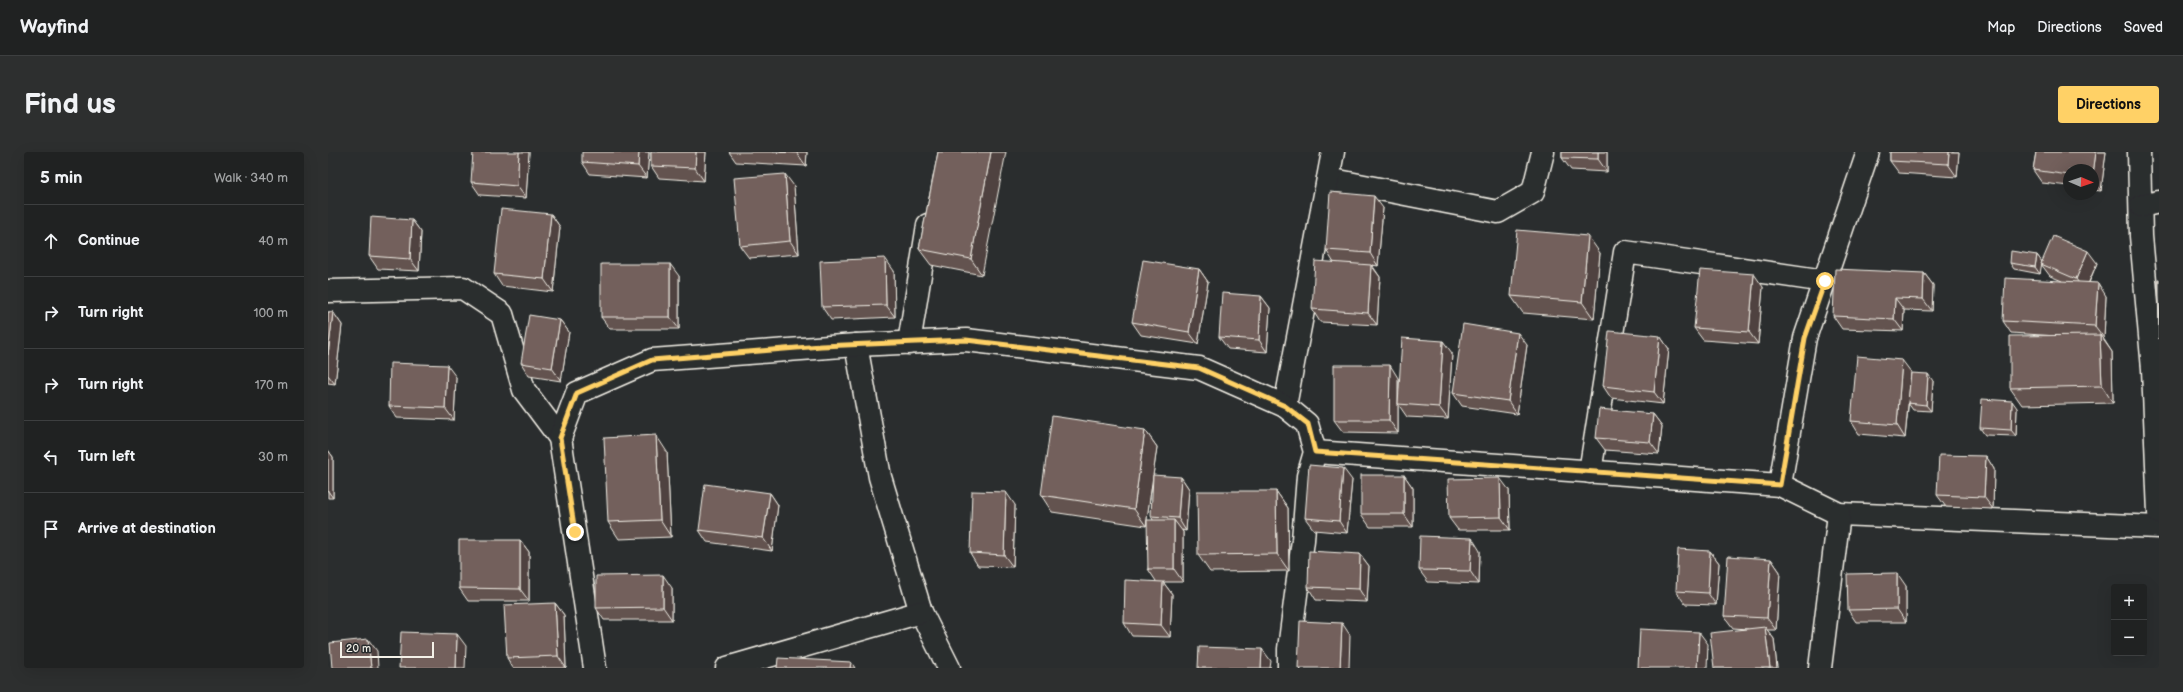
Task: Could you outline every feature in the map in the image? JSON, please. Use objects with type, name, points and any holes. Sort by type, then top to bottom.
[{"type":"street","points":[[1285,406],[1333,152]]},
{"type":"street","points":[[1328,179],[1498,212],[1533,192],[1543,152]]},
{"type":"street","points":[[1780,485],[1805,338],[1868,152]]},
{"type":"street","points":[[2139,152],[2150,204],[2141,236],[2153,369],[2159,513]]},
{"type":"street","points":[[909,343],[931,205]]},
{"type":"street","points":[[1590,472],[1625,252],[1825,281]]},
{"type":"street","points":[[328,291],[463,288],[502,314],[524,390],[560,438],[595,668]]},
{"type":"street","points":[[560,438],[577,393],[652,360],[856,345],[966,340],[1199,368],[1285,406],[1308,424],[1315,452],[1308,476],[1303,540],[1289,649],[1289,668]]},
{"type":"street","points":[[856,345],[880,477],[921,612],[949,668]]},
{"type":"street","points":[[1315,452],[1780,485],[1839,514],[2159,527]]},
{"type":"street","points":[[1820,668],[1839,514]]},
{"type":"street","points":[[727,668],[921,612]]},
{"type":"building","points":[[473,152],[519,152],[517,186],[471,182]]},
{"type":"building","points":[[582,152],[639,152],[638,166],[582,162]]},
{"type":"building","points":[[651,152],[696,152],[695,168],[651,166]]},
{"type":"building","points":[[773,152],[797,152],[797,153]]},
{"type":"building","points":[[938,152],[991,152],[971,259],[919,249]]},
{"type":"building","points":[[1562,152],[1598,152],[1598,159],[1562,158]]},
{"type":"building","points":[[1890,152],[1949,152],[1948,164],[1890,161]]},
{"type":"building","points":[[2036,152],[2096,152],[2094,164],[2063,164],[2063,174],[2033,170]]},
{"type":"building","points":[[785,174],[790,241],[740,246],[734,178]]},
{"type":"building","points":[[1330,192],[1374,196],[1370,253],[1326,250]]},
{"type":"building","points":[[501,209],[551,214],[544,279],[494,274]]},
{"type":"building","points":[[371,217],[412,220],[410,259],[369,256]]},
{"type":"building","points":[[1517,230],[1588,236],[1582,302],[1511,296]]},
{"type":"building","points":[[2053,236],[2088,251],[2076,279],[2041,264]]},
{"type":"building","points":[[2011,251],[2037,255],[2035,267],[2010,263]]},
{"type":"building","points":[[885,258],[886,305],[822,307],[820,261]]},
{"type":"building","points":[[1143,260],[1199,269],[1189,332],[1132,322]]},
{"type":"building","points":[[1315,261],[1371,265],[1368,313],[1312,309]]},
{"type":"building","points":[[601,264],[670,264],[670,317],[601,317]]},
{"type":"building","points":[[1835,269],[1924,273],[1923,299],[1895,298],[1894,319],[1833,316]]},
{"type":"building","points":[[1700,270],[1754,274],[1749,332],[1694,328]]},
{"type":"building","points":[[2005,278],[2098,283],[2095,326],[2003,321]]},
{"type":"building","points":[[2158,279],[2159,279],[2159,339]]},
{"type":"building","points":[[1222,293],[1261,296],[1259,340],[1219,337]]},
{"type":"building","points":[[328,312],[333,312],[328,355]]},
{"type":"building","points":[[529,315],[560,320],[552,368],[521,363]]},
{"type":"building","points":[[1463,324],[1518,333],[1508,401],[1453,393]]},
{"type":"building","points":[[1609,331],[1660,336],[1654,392],[1603,386]]},
{"type":"building","points":[[2100,335],[2102,386],[2010,388],[2010,336]]},
{"type":"building","points":[[1402,338],[1443,341],[1439,407],[1398,404]]},
{"type":"building","points":[[1857,356],[1902,360],[1897,425],[1851,421]]},
{"type":"building","points":[[390,363],[447,365],[445,408],[389,406]]},
{"type":"building","points":[[1334,365],[1390,365],[1389,420],[1334,420]]},
{"type":"building","points":[[1911,373],[1928,374],[1926,405],[1908,403]]},
{"type":"building","points":[[1982,399],[2012,401],[2011,430],[1980,428]]},
{"type":"building","points":[[1599,409],[1653,414],[1650,442],[1596,438]]},
{"type":"building","points":[[1052,416],[1145,430],[1134,509],[1041,495]]},
{"type":"building","points":[[656,435],[660,520],[608,522],[604,438]]},
{"type":"building","points":[[1939,455],[1986,456],[1984,497],[1937,495]]},
{"type":"building","points":[[1309,465],[1343,468],[1339,521],[1305,518]]},
{"type":"building","points":[[1153,475],[1181,477],[1178,518],[1151,516]]},
{"type":"building","points":[[1361,475],[1404,475],[1404,514],[1361,514]]},
{"type":"building","points":[[1500,478],[1501,517],[1449,518],[1448,479]]},
{"type":"building","points":[[705,484],[770,493],[763,538],[699,530]]},
{"type":"building","points":[[972,491],[1006,492],[1004,555],[970,553]]},
{"type":"building","points":[[1197,491],[1276,491],[1277,554],[1198,555]]},
{"type":"building","points":[[1147,520],[1174,520],[1174,569],[1148,569]]},
{"type":"building","points":[[1420,536],[1472,538],[1470,571],[1419,570]]},
{"type":"building","points":[[459,540],[520,540],[520,589],[459,588]]},
{"type":"building","points":[[1678,549],[1710,551],[1708,593],[1676,591]]},
{"type":"building","points":[[1309,551],[1360,554],[1359,589],[1308,587]]},
{"type":"building","points":[[1728,556],[1771,559],[1767,618],[1724,616]]},
{"type":"building","points":[[1897,573],[1897,609],[1848,610],[1847,574]]},
{"type":"building","points":[[663,575],[663,607],[596,608],[596,576]]},
{"type":"building","points":[[1125,580],[1163,582],[1161,625],[1124,623]]},
{"type":"building","points":[[555,603],[558,656],[507,658],[504,605]]},
{"type":"building","points":[[1300,621],[1342,623],[1340,668],[1298,668]]},
{"type":"building","points":[[1765,627],[1770,668],[1714,668],[1710,633]]},
{"type":"building","points":[[1640,629],[1699,632],[1697,668],[1638,668]]},
{"type":"building","points":[[401,632],[457,634],[456,668],[399,668]]},
{"type":"building","points":[[368,639],[371,668],[332,668],[330,643]]},
{"type":"building","points":[[1199,647],[1262,649],[1261,668],[1198,668]]},
{"type":"building","points":[[778,658],[851,662],[850,668],[777,668]]},
{"type":"route","points":[[575,532],[560,438],[577,393],[652,360],[821,346],[966,340],[1080,352],[1199,368],[1285,406],[1308,424],[1315,452],[1780,485],[1805,338],[1825,281]]}]
